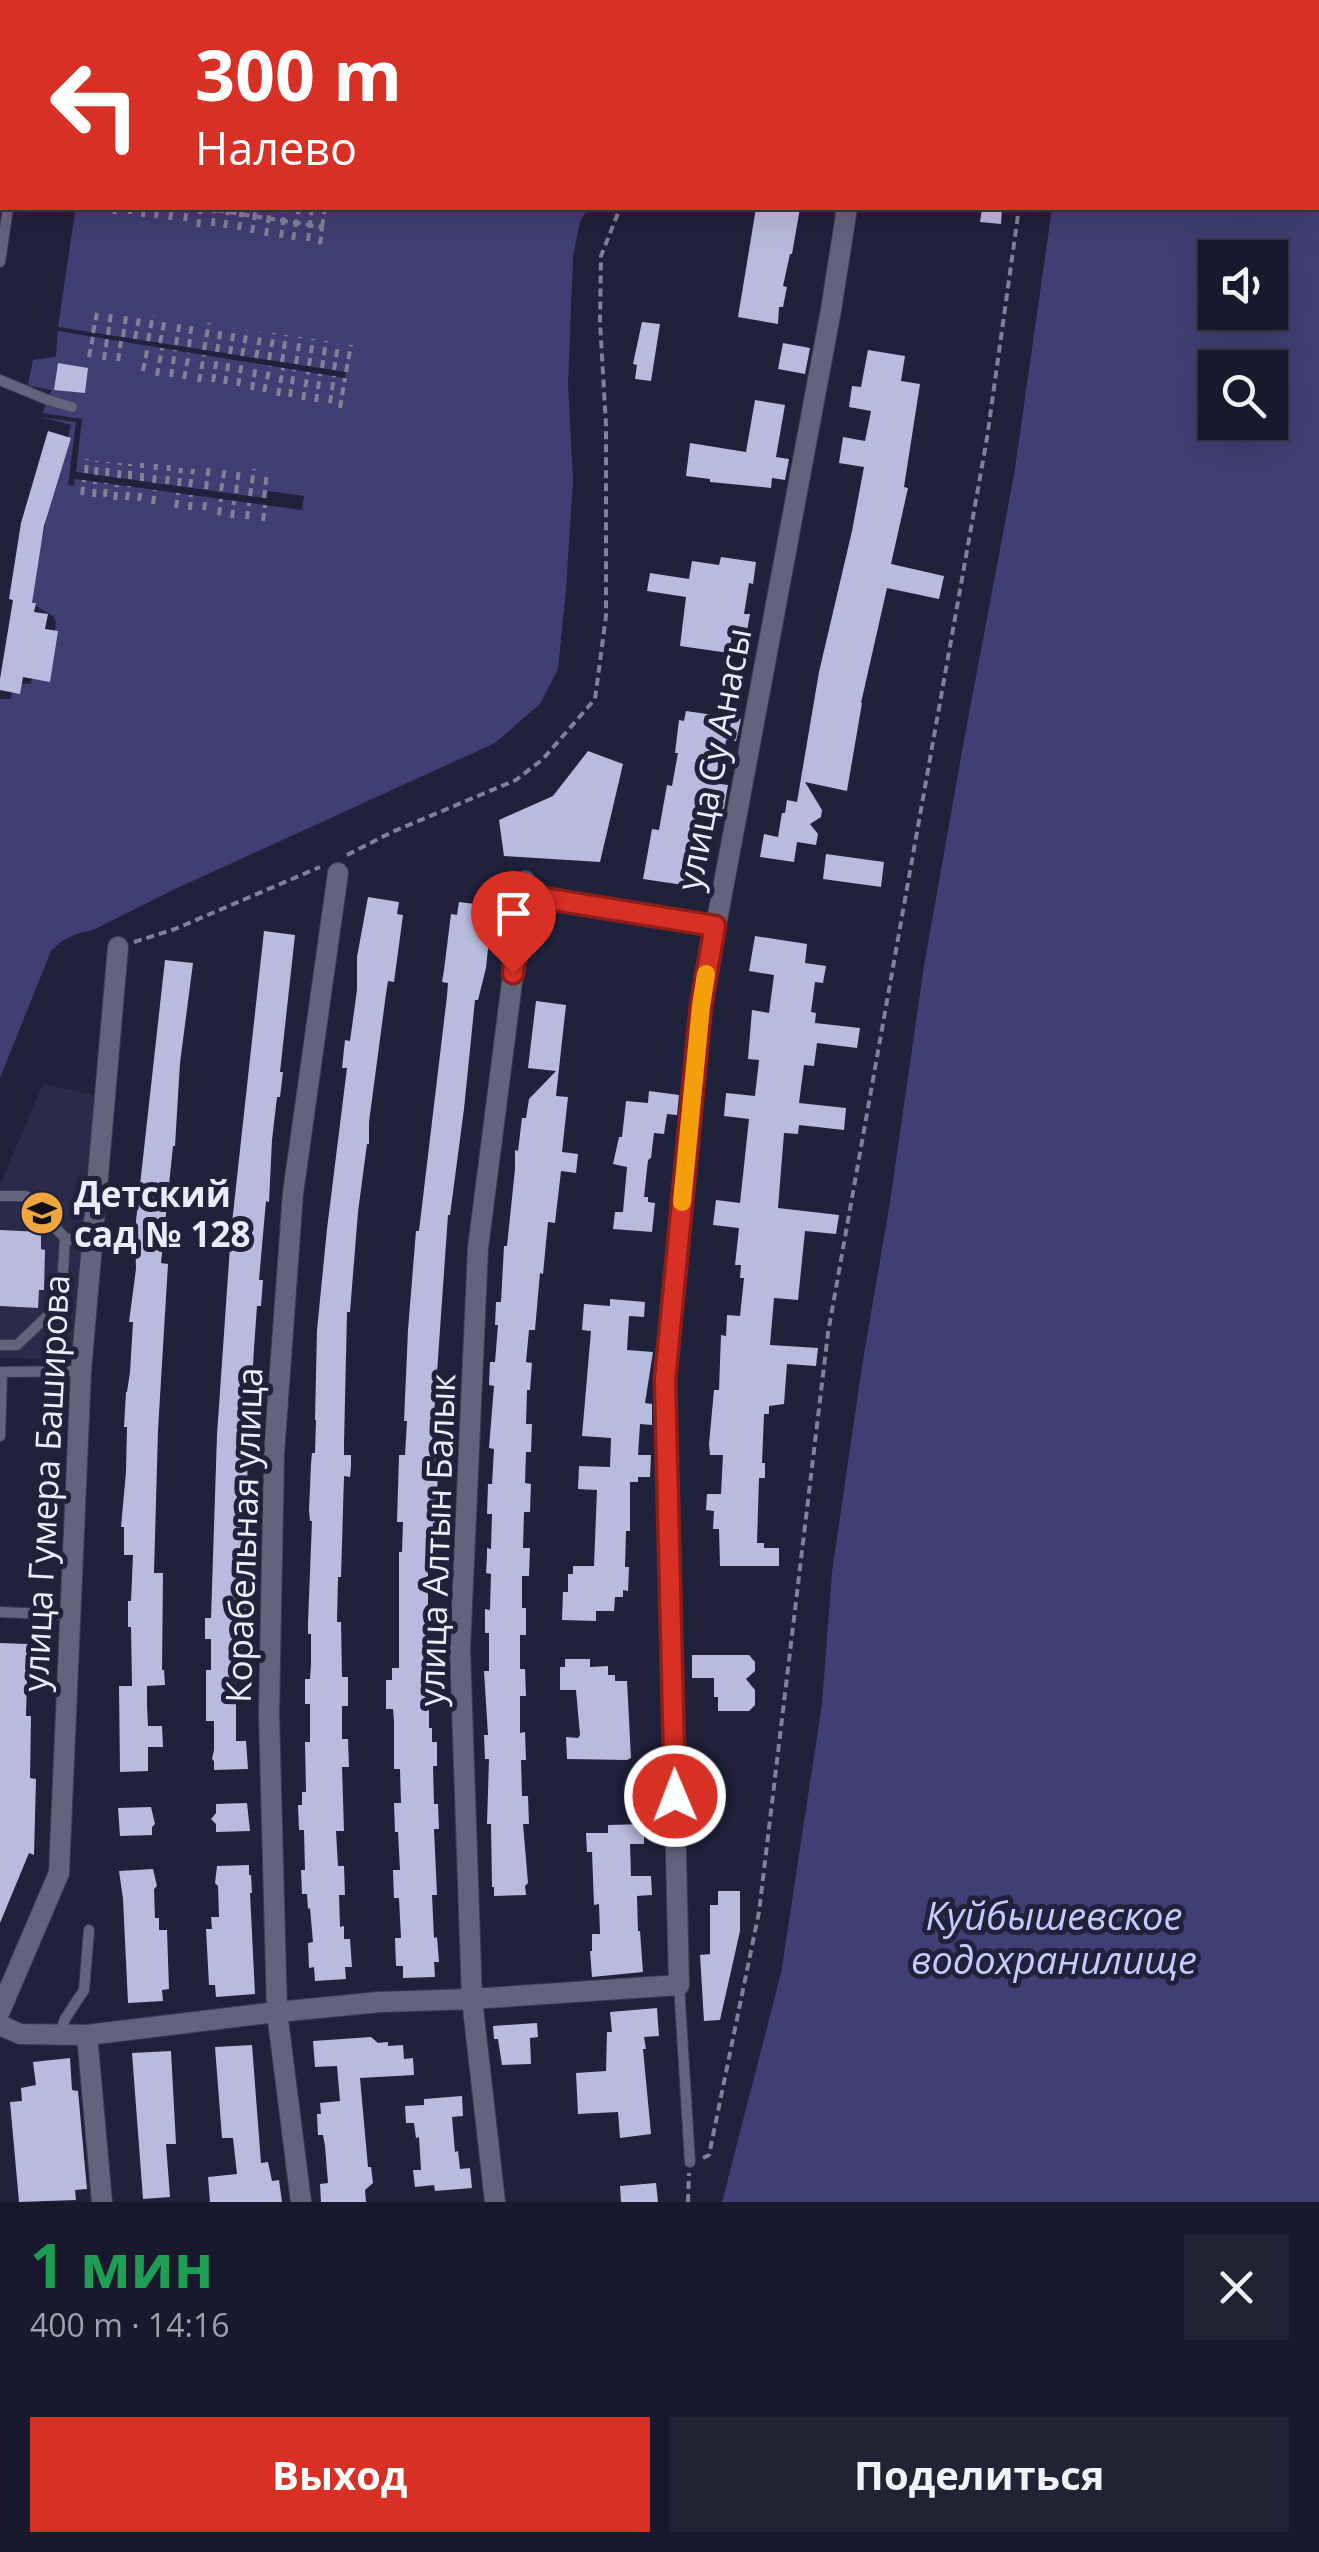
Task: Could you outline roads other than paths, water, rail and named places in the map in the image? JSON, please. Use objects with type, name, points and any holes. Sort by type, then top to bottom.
[{"type":"street","name":"улица Су Анасы","points":[[679,1986],[665,1380],[701,1006],[847,210]]},
{"type":"street","name":"Корабельная улица","points":[[301,2202],[277,2012],[269,1714],[274,1454],[294,1193],[333,866]]},
{"type":"street","name":"улица Алтын Балык","points":[[495,2202],[472,1999],[460,1649],[478,1248],[524,888]]},
{"type":"street","name":"улица Гумера Баширова","points":[[0,2012],[58,1874],[81,1370],[118,948]]},
{"type":"street","points":[[0,2025],[20,2034],[87,2034],[380,2002],[679,1986]]},
{"type":"street","points":[[87,2034],[102,2202]]},
{"type":"lane","points":[[0,262],[8,210]]},
{"type":"lane","points":[[0,380],[72,407]]},
{"type":"lane","points":[[524,888],[715,926]]},
{"type":"lane","points":[[0,1196],[26,1196],[65,1238],[91,1244]]},
{"type":"lane","points":[[0,1345],[16,1345],[62,1303],[65,1238]]},
{"type":"lane","points":[[0,1436],[1,1372],[81,1370]]},
{"type":"lane","points":[[0,1612],[69,1615]]},
{"type":"lane","points":[[60,2034],[84,1990],[89,1930]]},
{"type":"lane","points":[[679,1986],[690,2162]]},
{"type":"water","points":[[587,210],[580,222],[573,257],[568,384],[573,480],[566,589],[558,669],[540,704],[495,743],[62,941],[51,951],[0,1078],[0,699],[11,699],[13,683],[31,684],[51,653],[56,622],[32,604],[31,597],[71,425],[41,417],[51,390],[28,384],[33,360],[56,355],[75,212]]},
{"type":"water","name":"Куйбышевское водохранилище","points":[[1052,210],[1319,210],[1319,2202],[722,2202],[781,1973],[822,1704],[832,1572],[862,1366],[924,966],[1014,475]]},
{"type":"place","name":"Детский сад № 128","points":[[42,1213]]}]
